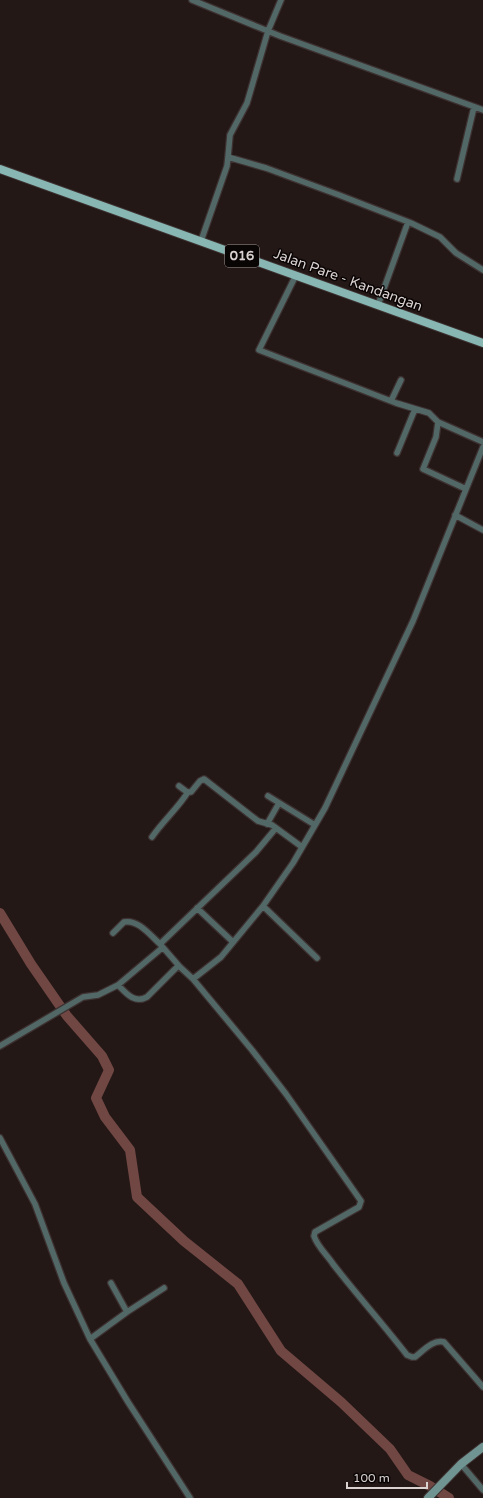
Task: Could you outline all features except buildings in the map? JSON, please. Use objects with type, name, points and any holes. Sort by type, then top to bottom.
[{"type":"main road","name":"Jalan Pare - Kandangan","points":[[0,169],[483,343]]},
{"type":"street","points":[[192,0],[268,31],[483,110]]},
{"type":"street","points":[[201,241],[227,166],[230,135],[247,103],[268,31],[282,0]]},
{"type":"street","points":[[457,179],[474,107]]},
{"type":"street","points":[[228,157],[266,168],[339,194],[408,222],[440,237],[456,252],[483,270]]},
{"type":"street","points":[[378,305],[408,222]]},
{"type":"street","points":[[296,275],[259,350],[391,401],[429,413],[438,422],[483,442]]},
{"type":"street","points":[[391,401],[401,380]]},
{"type":"street","points":[[397,453],[415,409]]},
{"type":"street","points":[[438,422],[436,437],[423,470],[466,489]]},
{"type":"street","points":[[194,979],[221,957],[263,906],[302,848],[325,808],[344,765],[373,709],[413,621],[483,447]]},
{"type":"street","points":[[455,515],[483,530]]},
{"type":"street","points":[[152,837],[171,812],[181,803],[188,792],[192,791],[200,780],[204,779],[258,821],[276,828],[302,848]]},
{"type":"street","points":[[179,786],[188,792]]},
{"type":"street","points":[[268,796],[315,825]]},
{"type":"street","points":[[267,824],[279,803]]},
{"type":"street","points":[[0,1046],[65,1006],[83,997],[98,995],[118,985],[161,946],[197,908],[256,852],[276,828]]},
{"type":"street","points":[[263,906],[317,958]]},
{"type":"street","points":[[197,908],[233,942]]},
{"type":"street","points":[[113,933],[124,922],[134,922],[161,946],[178,966],[194,979],[286,1094],[361,1201],[359,1207],[316,1232],[314,1236],[316,1241],[343,1277],[380,1320],[407,1355],[412,1358],[415,1357],[433,1344],[440,1341],[444,1342],[483,1387]]},
{"type":"street","points":[[118,985],[132,999],[142,1000],[147,997],[178,966]]},
{"type":"street","points":[[0,1138],[35,1204],[64,1283],[90,1339],[190,1498]]},
{"type":"street","points":[[110,1283],[127,1312]]},
{"type":"street","points":[[90,1339],[127,1312],[164,1288]]},
{"type":"street","points":[[428,1498],[461,1464],[483,1447]]},
{"type":"street","points":[[461,1464],[483,1490]]},
{"type":"waterway","points":[[0,913],[31,964],[67,1016],[102,1056],[109,1070],[96,1098],[105,1117],[130,1150],[137,1197],[184,1241],[238,1284],[281,1351],[341,1402],[390,1449],[408,1475],[449,1498]]}]
